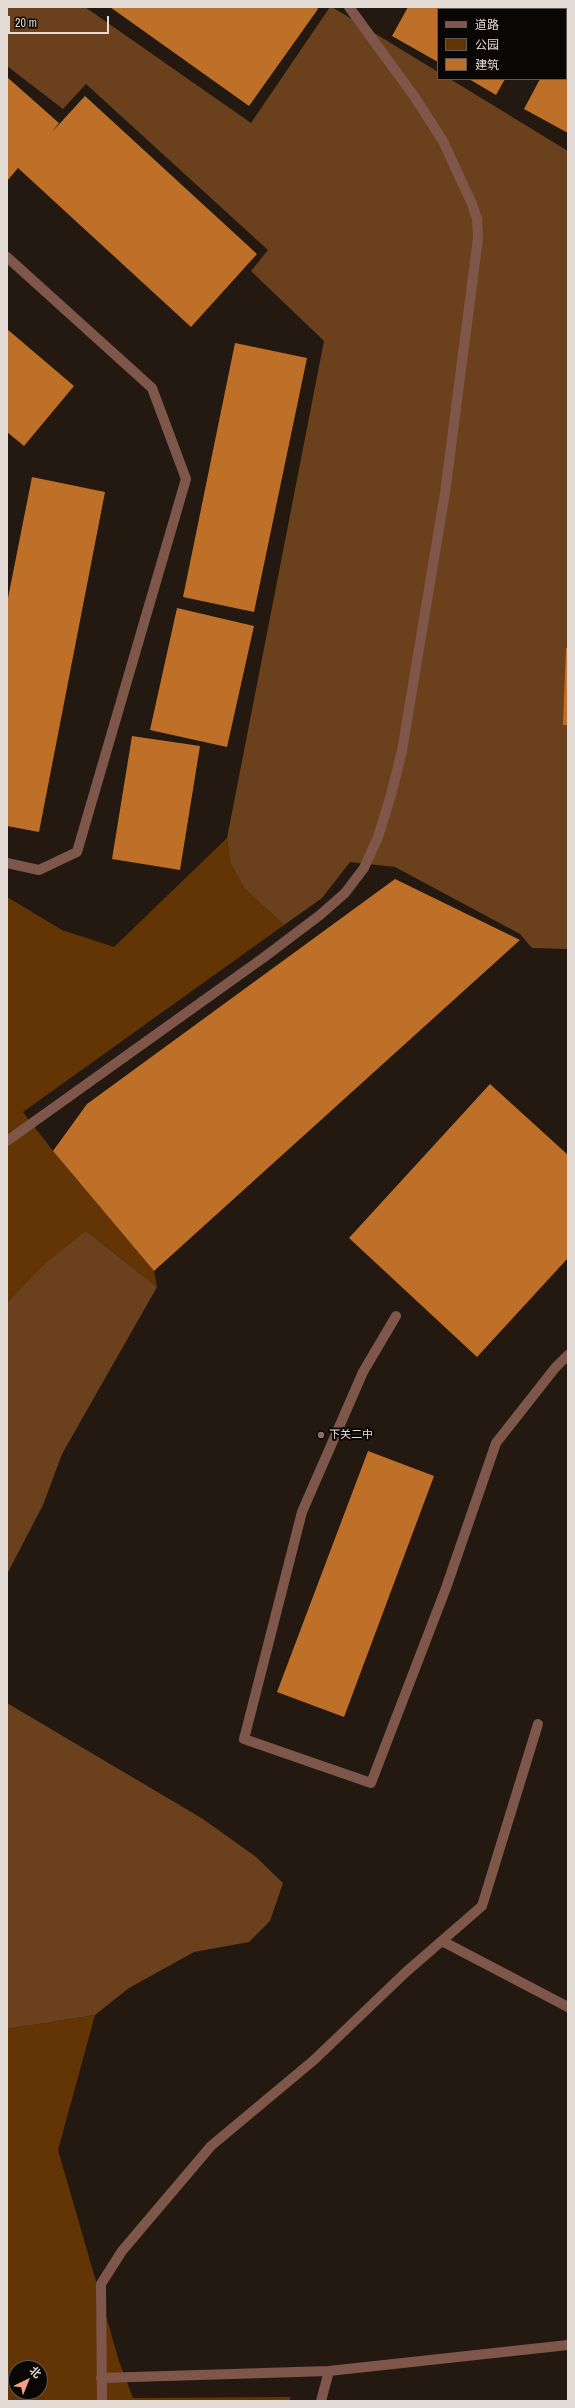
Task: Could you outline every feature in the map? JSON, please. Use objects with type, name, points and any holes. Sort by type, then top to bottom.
[{"type":"street","points":[[7,1141],[263,958],[320,915],[345,893],[364,868],[370,856],[392,795],[402,751],[443,501],[478,238],[477,219],[472,204],[443,141],[409,90],[349,7]]},
{"type":"street","points":[[7,257],[152,388],[186,479],[77,852],[39,870],[7,863]]},
{"type":"street","points":[[396,1316],[363,1372],[302,1512],[244,1739],[371,1783],[446,1588],[496,1442],[555,1368],[568,1355]]},
{"type":"street","points":[[102,2401],[101,2284],[122,2251],[211,2146],[314,2060],[442,1941],[482,1906],[538,1724]]},
{"type":"street","points":[[442,1941],[568,2007]]},
{"type":"street","points":[[101,2378],[329,2371],[568,2345]]},
{"type":"street","points":[[321,2401],[329,2371]]},
{"type":"green space","points":[[227,838],[230,862],[244,888],[284,925],[23,1112],[53,1151],[154,1271],[157,1287],[86,1231],[7,1303],[7,897],[62,930],[114,947]]},
{"type":"green space","points":[[95,2015],[58,2150],[119,2361],[133,2398],[290,2397],[290,2401],[7,2401],[7,2029]]},
{"type":"shaded area","points":[[7,7],[85,7],[251,123],[330,7],[332,7],[437,71],[437,80],[452,80],[568,151],[568,949],[532,948],[520,934],[395,867],[350,862],[322,898],[284,925],[244,888],[230,862],[227,838],[324,341],[251,271],[268,250],[86,84],[63,109],[7,66]]},
{"type":"shaded area","points":[[86,1231],[157,1287],[62,1454],[43,1505],[7,1574],[7,1303],[47,1262]]},
{"type":"shaded area","points":[[7,1703],[203,1819],[256,1857],[283,1883],[270,1921],[249,1942],[194,1952],[129,1988],[95,2015],[7,2029]]},
{"type":"building","points":[[110,7],[316,7],[318,9],[249,106]]},
{"type":"building","points":[[408,7],[500,8],[437,8],[437,61],[392,36]]},
{"type":"building","points":[[548,7],[568,7],[568,18],[567,8]]},
{"type":"building","points":[[568,32],[568,133],[524,109],[539,80],[567,80]]},
{"type":"building","points":[[7,77],[59,123],[51,133],[85,96],[257,254],[191,327],[18,168],[7,181]]},
{"type":"building","points":[[471,80],[504,80],[496,95]]},
{"type":"building","points":[[7,329],[74,386],[24,446],[7,432]]},
{"type":"building","points":[[235,343],[307,358],[254,612],[183,597]]},
{"type":"building","points":[[32,477],[105,492],[39,832],[7,826],[7,603]]},
{"type":"building","points":[[177,608],[254,626],[227,747],[150,730]]},
{"type":"building","points":[[566,648],[568,648],[568,725],[563,725]]},
{"type":"building","points":[[132,736],[200,746],[180,870],[112,859]]},
{"type":"building","points":[[395,879],[520,940],[154,1271],[53,1151],[87,1104]]},
{"type":"building","points":[[490,1084],[568,1155],[568,1258],[477,1357],[349,1238]]},
{"type":"building","points":[[368,1451],[434,1476],[344,1717],[277,1692]]},
{"type":"place","name":"下关二中","points":[[321,1435]]}]
